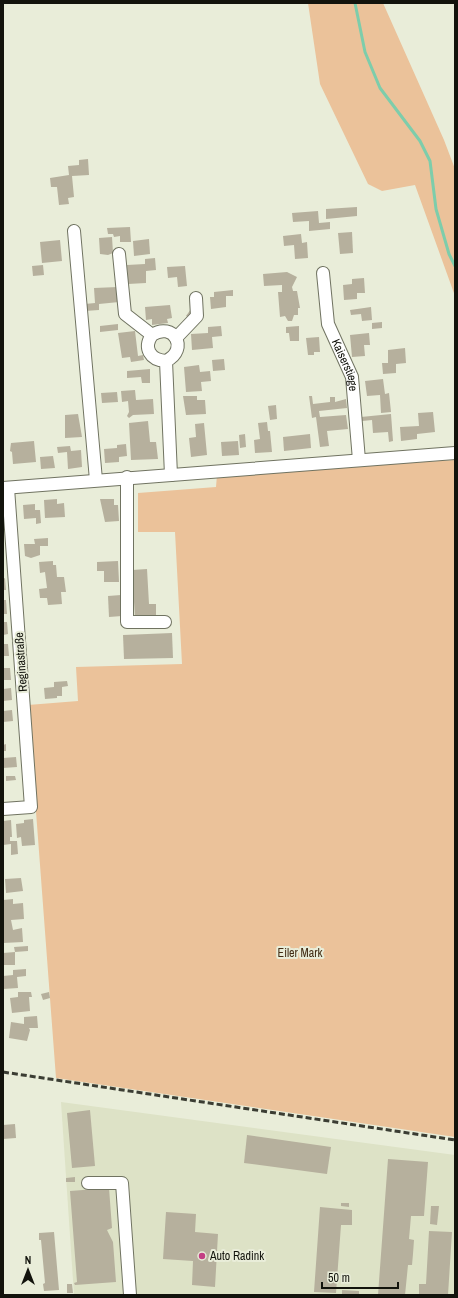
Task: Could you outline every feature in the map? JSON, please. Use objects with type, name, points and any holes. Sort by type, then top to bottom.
[{"type":"street","points":[[74,231],[96,480]]},
{"type":"street","points":[[120,254],[125,314],[152,335]]},
{"type":"street","name":"Kaiserstiege","points":[[323,272],[328,324],[352,377],[359,460]]},
{"type":"street","points":[[176,338],[196,316],[196,298]]},
{"type":"street","points":[[163,331],[170,332],[176,338],[178,344],[177,351],[173,358],[166,361],[159,361],[153,358],[149,352],[148,346],[152,335],[163,331]]},
{"type":"street","points":[[166,361],[171,475]]},
{"type":"street","points":[[6,488],[127,477],[171,475],[455,453]]},
{"type":"street","points":[[127,477],[127,622],[166,622]]},
{"type":"street","name":"Reginastraße","points":[[3,810],[31,807],[6,488]]},
{"type":"street","points":[[88,1183],[122,1183],[130,1295]]},
{"type":"shaded area","points":[[61,1102],[455,1155],[455,1295],[74,1295]]},
{"type":"green space","points":[[308,3],[383,3],[444,140],[455,169],[455,296],[415,185],[382,191],[368,184],[320,84]]},
{"type":"green space","name":"Eiler Mark","points":[[455,460],[455,1137],[56,1078],[28,705],[78,701],[76,667],[182,664],[175,532],[138,532],[138,493],[216,487],[217,475]]},
{"type":"building","points":[[88,159],[89,175],[72,176],[74,197],[68,198],[69,204],[59,205],[57,187],[51,187],[50,178],[69,175],[68,166],[79,165],[79,160]]},
{"type":"building","points":[[357,207],[357,216],[326,219],[326,209]]},
{"type":"building","points":[[318,211],[319,223],[330,222],[330,229],[309,231],[309,221],[293,222],[292,213]]},
{"type":"building","points":[[130,227],[131,242],[120,242],[120,236],[114,237],[113,234],[108,234],[107,228]]},
{"type":"building","points":[[352,232],[353,253],[340,254],[338,233]]},
{"type":"building","points":[[301,234],[302,243],[307,242],[308,258],[295,259],[294,245],[284,246],[283,236]]},
{"type":"building","points":[[112,237],[113,253],[108,255],[100,254],[99,238]]},
{"type":"building","points":[[149,239],[150,254],[134,256],[133,241]]},
{"type":"building","points":[[60,240],[62,261],[42,263],[40,242]]},
{"type":"building","points":[[155,258],[156,270],[146,271],[146,283],[128,284],[127,265],[145,264],[145,259]]},
{"type":"building","points":[[43,265],[44,275],[33,276],[32,266]]},
{"type":"building","points":[[185,266],[187,286],[178,287],[177,277],[168,278],[167,267]]},
{"type":"building","points":[[287,272],[297,277],[292,287],[293,291],[297,291],[300,308],[298,308],[298,315],[294,315],[292,321],[288,321],[285,316],[280,317],[278,292],[282,292],[282,285],[264,286],[263,274]]},
{"type":"building","points":[[364,278],[365,293],[357,293],[357,299],[344,300],[343,285],[352,284],[352,279]]},
{"type":"building","points":[[118,287],[119,302],[99,304],[99,310],[85,311],[85,304],[95,303],[94,288]]},
{"type":"building","points":[[233,290],[233,296],[226,296],[226,307],[211,309],[210,297],[214,297],[214,292]]},
{"type":"building","points":[[170,305],[172,318],[167,319],[168,323],[152,325],[152,319],[146,320],[145,307]]},
{"type":"building","points":[[371,307],[372,320],[362,321],[361,314],[351,315],[350,310]]},
{"type":"building","points":[[191,309],[194,311],[190,318],[186,316]]},
{"type":"building","points":[[382,322],[382,328],[372,329],[372,323]]},
{"type":"building","points":[[118,324],[118,330],[100,332],[100,326]]},
{"type":"building","points":[[221,326],[222,336],[212,337],[213,348],[192,350],[191,334],[208,333],[208,327]]},
{"type":"building","points":[[299,326],[299,341],[290,341],[289,333],[286,333],[286,327]]},
{"type":"building","points":[[135,331],[138,356],[143,355],[144,360],[131,362],[130,357],[122,358],[118,333]]},
{"type":"building","points":[[369,333],[370,345],[364,345],[365,356],[352,357],[350,335]]},
{"type":"building","points":[[319,337],[320,352],[314,352],[314,355],[308,355],[306,338]]},
{"type":"building","points":[[405,348],[406,363],[396,364],[396,373],[383,374],[382,363],[388,363],[388,350]]},
{"type":"building","points":[[224,359],[225,370],[213,371],[212,360]]},
{"type":"building","points":[[199,365],[200,372],[210,371],[211,381],[201,382],[202,391],[186,392],[184,367]]},
{"type":"building","points":[[150,369],[150,383],[142,383],[141,377],[127,378],[127,371]]},
{"type":"building","points":[[383,379],[385,394],[389,393],[391,412],[381,413],[380,395],[367,396],[365,381]]},
{"type":"building","points":[[135,390],[136,400],[153,399],[154,414],[133,415],[129,418],[127,416],[129,412],[128,401],[122,402],[121,391]]},
{"type":"building","points":[[117,392],[118,402],[102,403],[101,393]]},
{"type":"building","points":[[183,396],[197,396],[197,400],[205,400],[206,414],[186,415]]},
{"type":"building","points":[[309,396],[312,396],[313,404],[330,402],[330,397],[335,397],[335,402],[346,399],[347,408],[319,411],[320,417],[346,415],[348,429],[327,431],[329,446],[320,447],[316,417],[312,418]]},
{"type":"building","points":[[276,405],[277,419],[270,420],[268,406]]},
{"type":"building","points":[[433,412],[435,432],[417,434],[417,439],[401,441],[400,427],[419,426],[418,413]]},
{"type":"building","points":[[78,414],[82,437],[65,438],[65,415]]},
{"type":"building","points":[[391,414],[393,441],[389,442],[388,432],[373,433],[372,420],[362,421],[361,417]]},
{"type":"building","points":[[148,421],[150,442],[156,442],[158,459],[131,460],[129,423]]},
{"type":"building","points":[[267,422],[268,431],[270,431],[272,452],[255,453],[254,440],[260,439],[258,423]]},
{"type":"building","points":[[204,423],[207,455],[191,457],[189,438],[196,437],[195,424]]},
{"type":"building","points":[[245,434],[246,447],[240,448],[239,435]]},
{"type":"building","points":[[310,434],[311,448],[284,451],[283,437]]},
{"type":"building","points":[[34,441],[36,462],[13,464],[12,452],[10,451],[11,443]]},
{"type":"building","points":[[238,441],[239,455],[222,456],[221,442]]},
{"type":"building","points":[[126,444],[127,456],[119,457],[119,462],[105,463],[104,449],[117,448],[117,445]]},
{"type":"building","points":[[70,446],[71,451],[81,450],[82,467],[68,469],[67,452],[58,453],[57,447]]},
{"type":"building","points":[[53,456],[55,468],[41,469],[40,457]]},
{"type":"building","points":[[57,499],[57,504],[64,503],[65,517],[45,518],[44,500]]},
{"type":"building","points":[[100,499],[114,499],[114,505],[118,505],[119,521],[105,522]]},
{"type":"building","points":[[35,504],[35,510],[40,510],[41,523],[36,524],[36,518],[24,519],[23,505]]},
{"type":"building","points":[[48,538],[48,546],[40,546],[40,555],[31,558],[25,556],[24,544],[35,544],[34,539]]},
{"type":"building","points":[[53,561],[53,565],[56,565],[57,577],[64,577],[66,592],[61,592],[62,604],[48,605],[47,598],[40,598],[39,589],[47,588],[45,572],[40,573],[39,562]]},
{"type":"building","points":[[118,561],[119,582],[104,582],[104,571],[97,571],[97,562]]},
{"type":"building","points":[[147,569],[149,604],[156,604],[156,617],[135,618],[132,570]]},
{"type":"building","points":[[5,578],[6,590],[3,590],[3,579]]},
{"type":"building","points":[[121,595],[122,616],[109,617],[108,596]]},
{"type":"building","points":[[3,600],[6,600],[7,614],[3,614]]},
{"type":"building","points":[[3,622],[7,622],[8,634],[3,635]]},
{"type":"building","points":[[172,633],[173,658],[124,659],[123,635]]},
{"type":"building","points":[[3,644],[8,644],[9,656],[3,656]]},
{"type":"building","points":[[3,668],[10,668],[11,680],[3,680]]},
{"type":"building","points":[[67,681],[68,686],[62,687],[62,696],[45,699],[44,688],[54,687],[54,682]]},
{"type":"building","points":[[11,688],[12,700],[3,701],[3,689]]},
{"type":"building","points":[[12,710],[13,721],[3,722],[3,711]]},
{"type":"building","points":[[6,744],[6,751],[3,751],[3,745]]},
{"type":"building","points":[[16,757],[17,767],[3,768],[3,758]]},
{"type":"building","points":[[6,776],[15,776],[16,780],[6,781]]},
{"type":"building","points":[[33,819],[35,845],[22,846],[21,837],[17,838],[16,824],[24,823],[24,820]]},
{"type":"building","points":[[11,820],[12,837],[10,837],[10,841],[17,841],[18,854],[11,855],[11,844],[3,845],[3,821]]},
{"type":"building","points":[[21,878],[23,891],[6,893],[5,879]]},
{"type":"building","points":[[13,899],[13,904],[23,903],[24,919],[11,920],[13,930],[22,928],[23,942],[3,943],[3,900]]},
{"type":"building","points":[[28,946],[28,951],[15,952],[14,947]]},
{"type":"building","points":[[15,952],[15,965],[3,965],[3,953]]},
{"type":"building","points":[[26,969],[26,976],[17,977],[18,988],[3,989],[3,976],[13,975],[13,970]]},
{"type":"building","points":[[18,992],[31,992],[32,997],[29,997],[30,1011],[12,1013],[10,998],[18,997]]},
{"type":"building","points":[[49,992],[50,998],[43,1000],[41,994]]},
{"type":"building","points":[[37,1016],[38,1028],[29,1028],[30,1030],[27,1041],[9,1038],[11,1022],[24,1024],[24,1017]]},
{"type":"building","points":[[90,1110],[95,1166],[72,1168],[67,1113]]},
{"type":"building","points":[[15,1124],[16,1138],[3,1139],[3,1125]]},
{"type":"building","points":[[247,1135],[331,1147],[327,1174],[244,1163]]},
{"type":"building","points":[[388,1159],[428,1162],[424,1216],[411,1216],[409,1239],[414,1240],[413,1254],[412,1265],[408,1265],[405,1295],[378,1295]]},
{"type":"building","points":[[75,1177],[75,1182],[66,1182],[66,1178]]},
{"type":"building","points":[[109,1188],[112,1228],[107,1230],[113,1242],[116,1282],[75,1285],[74,1283],[77,1282],[70,1191]]},
{"type":"building","points":[[341,1203],[349,1203],[349,1207],[341,1206]]},
{"type":"building","points":[[431,1206],[439,1206],[437,1225],[430,1224]]},
{"type":"building","points":[[320,1207],[352,1210],[352,1225],[341,1225],[336,1293],[314,1292]]},
{"type":"building","points":[[166,1212],[196,1214],[195,1232],[218,1234],[215,1287],[192,1285],[193,1261],[163,1259]]},
{"type":"building","points":[[429,1231],[452,1232],[448,1295],[419,1295],[419,1284],[426,1284]]},
{"type":"building","points":[[54,1232],[59,1290],[44,1291],[43,1284],[45,1283],[39,1233]]},
{"type":"building","points":[[67,1284],[72,1284],[73,1293],[67,1293]]},
{"type":"building","points":[[342,1290],[359,1291],[359,1295],[342,1295]]},
{"type":"waterway","points":[[355,3],[365,52],[380,88],[420,141],[430,161],[436,209],[449,254],[455,266]]},
{"type":"railway","points":[[3,1072],[455,1140]]},
{"type":"place","name":"Auto Radink","points":[[202,1256]]}]
